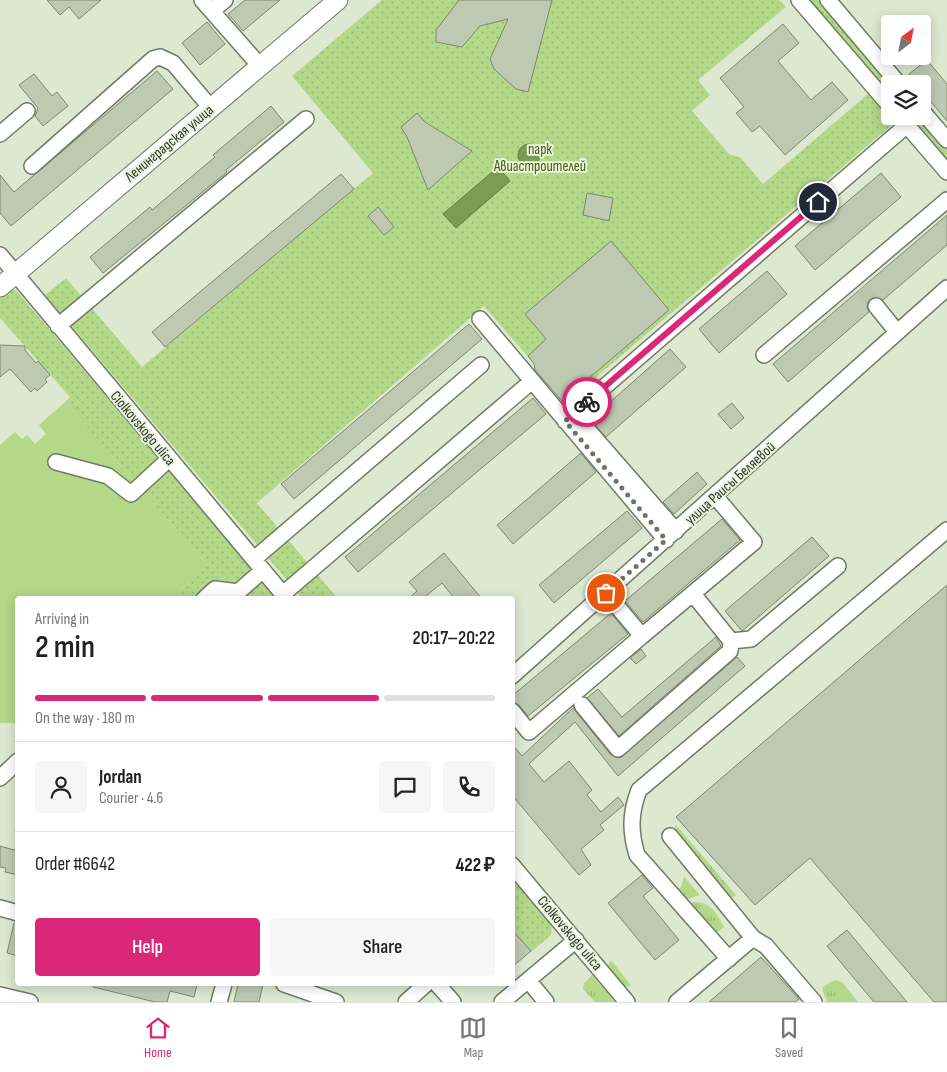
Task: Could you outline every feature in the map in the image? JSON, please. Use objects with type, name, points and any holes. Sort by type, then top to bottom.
[{"type":"main road","name":"Ленинградская улица","points":[[0,286],[338,0]]},
{"type":"street","points":[[225,0],[207,5],[260,66]]},
{"type":"street","points":[[798,0],[881,96]]},
{"type":"street","points":[[828,0],[891,75]]},
{"type":"street","points":[[32,166],[153,59],[160,57],[173,63],[211,108]]},
{"type":"street","points":[[2,129],[27,111]]},
{"type":"street","points":[[58,326],[306,119]]},
{"type":"street","points":[[931,121],[947,140]]},
{"type":"street","points":[[565,421],[897,125]]},
{"type":"street","points":[[907,125],[947,172]]},
{"type":"street","points":[[764,355],[857,284],[947,200]]},
{"type":"street","name":"Ciolkovskogo ulica","points":[[0,255],[285,596]]},
{"type":"street","name":"улица Раисы Беляевой","points":[[515,673],[947,288]]},
{"type":"street","points":[[876,306],[897,332]]},
{"type":"street","points":[[480,319],[565,421],[671,536]]},
{"type":"street","points":[[207,596],[215,588],[238,592],[258,565],[482,365]]},
{"type":"street","points":[[285,596],[532,381]]},
{"type":"street","points":[[56,462],[108,476],[131,494],[169,459]]},
{"type":"street","points":[[515,715],[529,732],[754,542],[715,496]]},
{"type":"street","points":[[729,960],[637,855],[631,835],[632,812],[639,790],[947,530]]},
{"type":"street","points":[[731,640],[751,639],[838,566]]},
{"type":"street","points":[[606,593],[642,636]]},
{"type":"street","points":[[582,704],[618,749],[730,650],[731,640],[693,594]]},
{"type":"street","points":[[0,778],[15,764]]},
{"type":"street","points":[[670,836],[753,938],[766,946],[814,1002]]},
{"type":"street","name":"Ciolkovskogo ulica","points":[[515,869],[627,1002]]},
{"type":"street","points":[[0,908],[15,912]]},
{"type":"street","points":[[677,1002],[753,938]]},
{"type":"street","points":[[502,1002],[576,940]]},
{"type":"street","points":[[528,980],[546,1002]]},
{"type":"street","points":[[220,1002],[224,986]]},
{"type":"street","points":[[290,986],[336,1002]]},
{"type":"street","points":[[406,1002],[424,986]]},
{"type":"street","points":[[439,986],[453,1002]]},
{"type":"street","points":[[0,995],[30,1002]]},
{"type":"green space","name":"парк Авиастроителей","points":[[382,0],[779,0],[786,7],[698,80],[710,95],[692,111],[729,154],[741,158],[763,184],[868,94],[881,108],[881,125],[892,125],[567,402],[484,306],[257,503],[335,596],[300,596],[45,295],[66,278],[142,367],[373,173],[292,76]]},
{"type":"green space","points":[[808,0],[823,0],[883,75],[881,75],[881,86]]},
{"type":"green space","points":[[914,125],[929,125],[947,146],[947,164]]},
{"type":"green space","points":[[9,288],[17,291],[274,596],[174,596],[208,566],[65,402],[70,397],[0,318],[0,296]]},
{"type":"green space","points":[[65,402],[208,566],[174,596],[15,596],[15,723],[0,723],[0,445],[15,432],[22,439],[27,435],[35,444],[46,434],[39,425]]},
{"type":"green space","points":[[676,825],[736,895],[727,900],[674,831]]},
{"type":"green space","points":[[684,877],[700,895],[682,901],[675,892],[681,887]]},
{"type":"green space","points":[[515,878],[552,921],[551,935],[531,952],[515,932]]},
{"type":"green space","points":[[693,902],[699,902],[712,908],[724,927],[715,934],[686,908]]},
{"type":"green space","points":[[610,961],[613,962],[631,986],[625,987],[608,966]]},
{"type":"green space","points":[[592,975],[615,1002],[595,1002],[583,989],[584,983]]},
{"type":"green space","points":[[837,980],[843,983],[858,1002],[827,1002],[822,988],[830,982]]},
{"type":"shaded area","points":[[529,144],[537,147],[540,155],[537,163],[529,166],[521,163],[518,155],[521,147]]},
{"type":"shaded area","points":[[498,167],[510,181],[456,228],[443,214]]},
{"type":"building","points":[[47,0],[101,0],[79,19],[69,7],[60,15]]},
{"type":"building","points":[[245,0],[280,0],[243,31],[228,14]]},
{"type":"building","points":[[459,0],[552,0],[528,92],[516,89],[494,69],[490,59],[508,19],[480,26],[462,47],[436,42],[436,30]]},
{"type":"building","points":[[207,22],[225,44],[200,65],[182,43]]},
{"type":"building","points":[[783,24],[799,43],[778,61],[811,100],[832,82],[848,100],[785,155],[760,126],[752,132],[736,113],[744,107],[720,78]]},
{"type":"building","points":[[921,65],[931,65],[947,84],[947,121],[931,102],[931,75],[909,74]]},
{"type":"building","points":[[157,71],[173,89],[11,226],[0,213],[0,175],[14,192]]},
{"type":"building","points":[[34,74],[52,96],[57,92],[68,106],[43,126],[35,116],[38,108],[19,85]]},
{"type":"building","points":[[271,106],[284,122],[226,170],[227,172],[103,273],[90,257],[150,207],[152,210],[215,157],[213,155]]},
{"type":"building","points":[[417,113],[425,122],[472,151],[428,190],[407,137],[401,127]]},
{"type":"building","points":[[881,173],[901,197],[815,270],[795,246]]},
{"type":"building","points":[[341,174],[354,189],[165,347],[152,332]]},
{"type":"building","points":[[587,193],[613,198],[609,221],[583,215]]},
{"type":"building","points":[[378,207],[394,227],[384,235],[368,216]]},
{"type":"building","points":[[947,215],[947,245],[883,300],[875,297],[870,299],[867,307],[869,312],[788,382],[773,364]]},
{"type":"building","points":[[611,241],[669,310],[562,401],[535,370],[534,364],[528,356],[546,339],[525,314]]},
{"type":"building","points":[[767,271],[787,294],[719,353],[699,329]]},
{"type":"building","points":[[469,324],[482,339],[294,499],[281,484]]},
{"type":"building","points":[[0,345],[25,346],[25,350],[36,363],[38,361],[50,375],[45,379],[47,382],[37,391],[35,388],[31,392],[10,369],[0,377]]},
{"type":"building","points":[[670,349],[686,367],[606,437],[590,420]]},
{"type":"building","points":[[533,398],[546,414],[358,572],[345,557]]},
{"type":"building","points":[[732,403],[744,418],[731,429],[718,414]]},
{"type":"building","points":[[581,453],[596,472],[513,544],[497,525]]},
{"type":"building","points":[[697,472],[707,484],[674,514],[663,502]]},
{"type":"building","points":[[627,511],[642,528],[554,603],[539,585]]},
{"type":"building","points":[[722,519],[740,540],[643,622],[625,601]]},
{"type":"building","points":[[812,537],[829,556],[742,631],[725,611]]},
{"type":"building","points":[[444,553],[480,596],[453,596],[442,583],[426,596],[411,596],[417,591],[409,582]]},
{"type":"building","points":[[947,585],[947,1002],[934,1002],[810,858],[755,905],[676,817]]},
{"type":"building","points":[[611,613],[628,634],[528,716],[515,703],[515,693]]},
{"type":"building","points":[[716,637],[721,646],[619,736],[587,698],[598,689],[622,717]]},
{"type":"building","points":[[641,649],[646,656],[636,664],[630,658]]},
{"type":"building","points":[[737,657],[745,666],[618,776],[575,722],[529,764],[544,782],[569,761],[592,790],[587,795],[601,812],[618,797],[624,805],[600,825],[604,830],[581,849],[591,865],[579,875],[515,799],[515,748],[522,756],[573,708],[611,755],[620,758]]},
{"type":"building","points":[[0,846],[15,850],[15,874],[5,872],[6,868],[0,867]]},
{"type":"building","points":[[642,875],[653,888],[643,896],[679,940],[655,960],[608,903]]},
{"type":"building","points":[[14,923],[15,923],[15,955],[7,953]]},
{"type":"building","points":[[847,930],[907,1002],[874,1002],[827,946]]},
{"type":"building","points":[[515,933],[531,951],[515,964]]},
{"type":"building","points":[[761,957],[799,999],[795,1002],[709,1002]]},
{"type":"building","points":[[197,986],[194,997],[170,991],[167,1002],[155,1002],[93,987]]},
{"type":"building","points":[[238,986],[263,986],[259,1002],[234,1002]]},
{"type":"tunnel","points":[[861,289],[876,306]]},
{"type":"way so far","points":[[587,402],[565,421],[666,540],[606,593]]},
{"type":"route","points":[[587,402],[818,202]]}]
